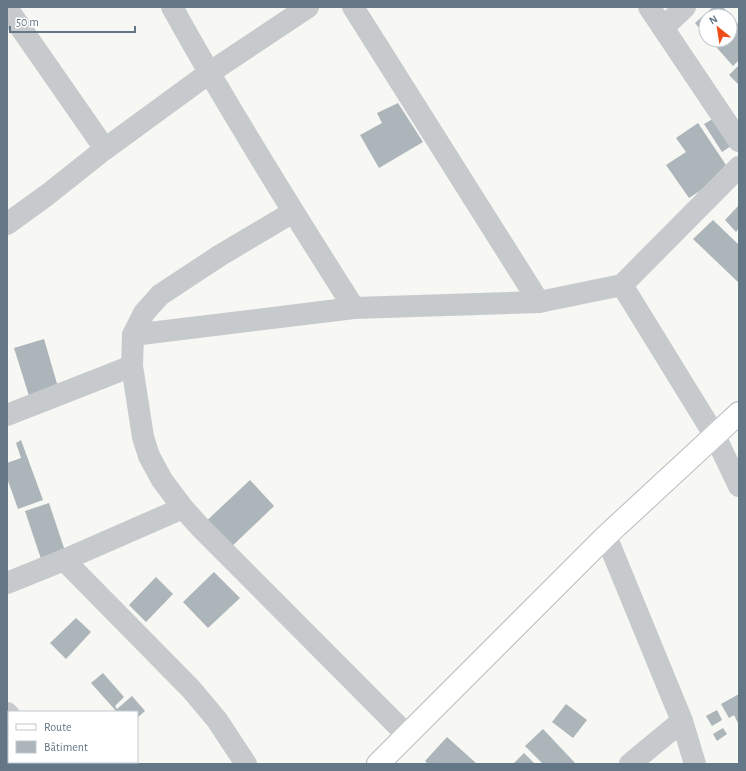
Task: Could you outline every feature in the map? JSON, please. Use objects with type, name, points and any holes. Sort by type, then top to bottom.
[{"type":"main road","points":[[378,764],[606,536],[739,413]]},
{"type":"street","points":[[172,7],[209,73],[293,212],[354,308]]},
{"type":"street","points":[[7,224],[47,195],[105,148],[209,73],[308,7]]},
{"type":"street","points":[[353,7],[539,302]]},
{"type":"street","points":[[649,7],[739,141]]},
{"type":"street","points":[[663,28],[685,7]]},
{"type":"street","points":[[7,8],[105,148]]},
{"type":"street","points":[[133,335],[354,308],[539,302],[622,285],[739,167]]},
{"type":"street","points":[[293,212],[219,256],[160,295],[144,312],[133,335],[132,366],[143,437],[149,456],[162,480],[183,508],[225,553],[407,735]]},
{"type":"street","points":[[622,285],[715,436],[739,486]]},
{"type":"street","points":[[7,415],[132,366]]},
{"type":"street","points":[[7,583],[183,508]]},
{"type":"street","points":[[606,536],[682,721],[694,764]]},
{"type":"street","points":[[64,560],[191,689],[217,720],[246,764]]},
{"type":"street","points":[[630,764],[682,721]]},
{"type":"building","points":[[723,7],[724,8],[712,8]]},
{"type":"building","points":[[738,24],[739,60],[733,66],[717,48],[738,48]]},
{"type":"building","points":[[739,65],[739,85],[729,75]]},
{"type":"building","points":[[398,103],[423,142],[379,168],[360,135],[382,123],[377,113]]},
{"type":"building","points":[[716,117],[734,144],[722,152],[704,124]]},
{"type":"building","points":[[698,123],[730,171],[689,198],[666,165],[686,152],[676,138]]},
{"type":"building","points":[[739,205],[739,228],[736,232],[725,220]]},
{"type":"building","points":[[713,220],[739,245],[739,283],[693,239]]},
{"type":"building","points":[[44,339],[58,387],[29,396],[14,348]]},
{"type":"building","points":[[21,440],[43,500],[18,509],[7,478],[7,463],[21,458],[16,443]]},
{"type":"building","points":[[250,480],[274,506],[225,553],[200,527]]},
{"type":"building","points":[[49,503],[65,551],[41,559],[25,511]]},
{"type":"building","points":[[214,572],[240,598],[208,628],[183,602]]},
{"type":"building","points":[[156,577],[173,594],[146,622],[129,605]]},
{"type":"building","points":[[76,618],[91,632],[66,659],[50,643]]},
{"type":"building","points":[[103,673],[124,697],[115,706],[117,709],[132,696],[145,711],[138,717],[138,711],[116,711],[91,683]]},
{"type":"building","points":[[739,694],[739,725],[734,715],[729,718],[721,704]]},
{"type":"building","points":[[566,704],[587,720],[573,738],[552,722]]},
{"type":"building","points":[[717,710],[722,720],[712,726],[706,716]]},
{"type":"building","points":[[723,728],[727,734],[717,741],[713,734]]},
{"type":"building","points":[[543,729],[576,764],[543,764],[525,746]]},
{"type":"building","points":[[447,737],[477,764],[428,764],[425,761]]},
{"type":"building","points":[[524,753],[535,764],[513,764]]}]
